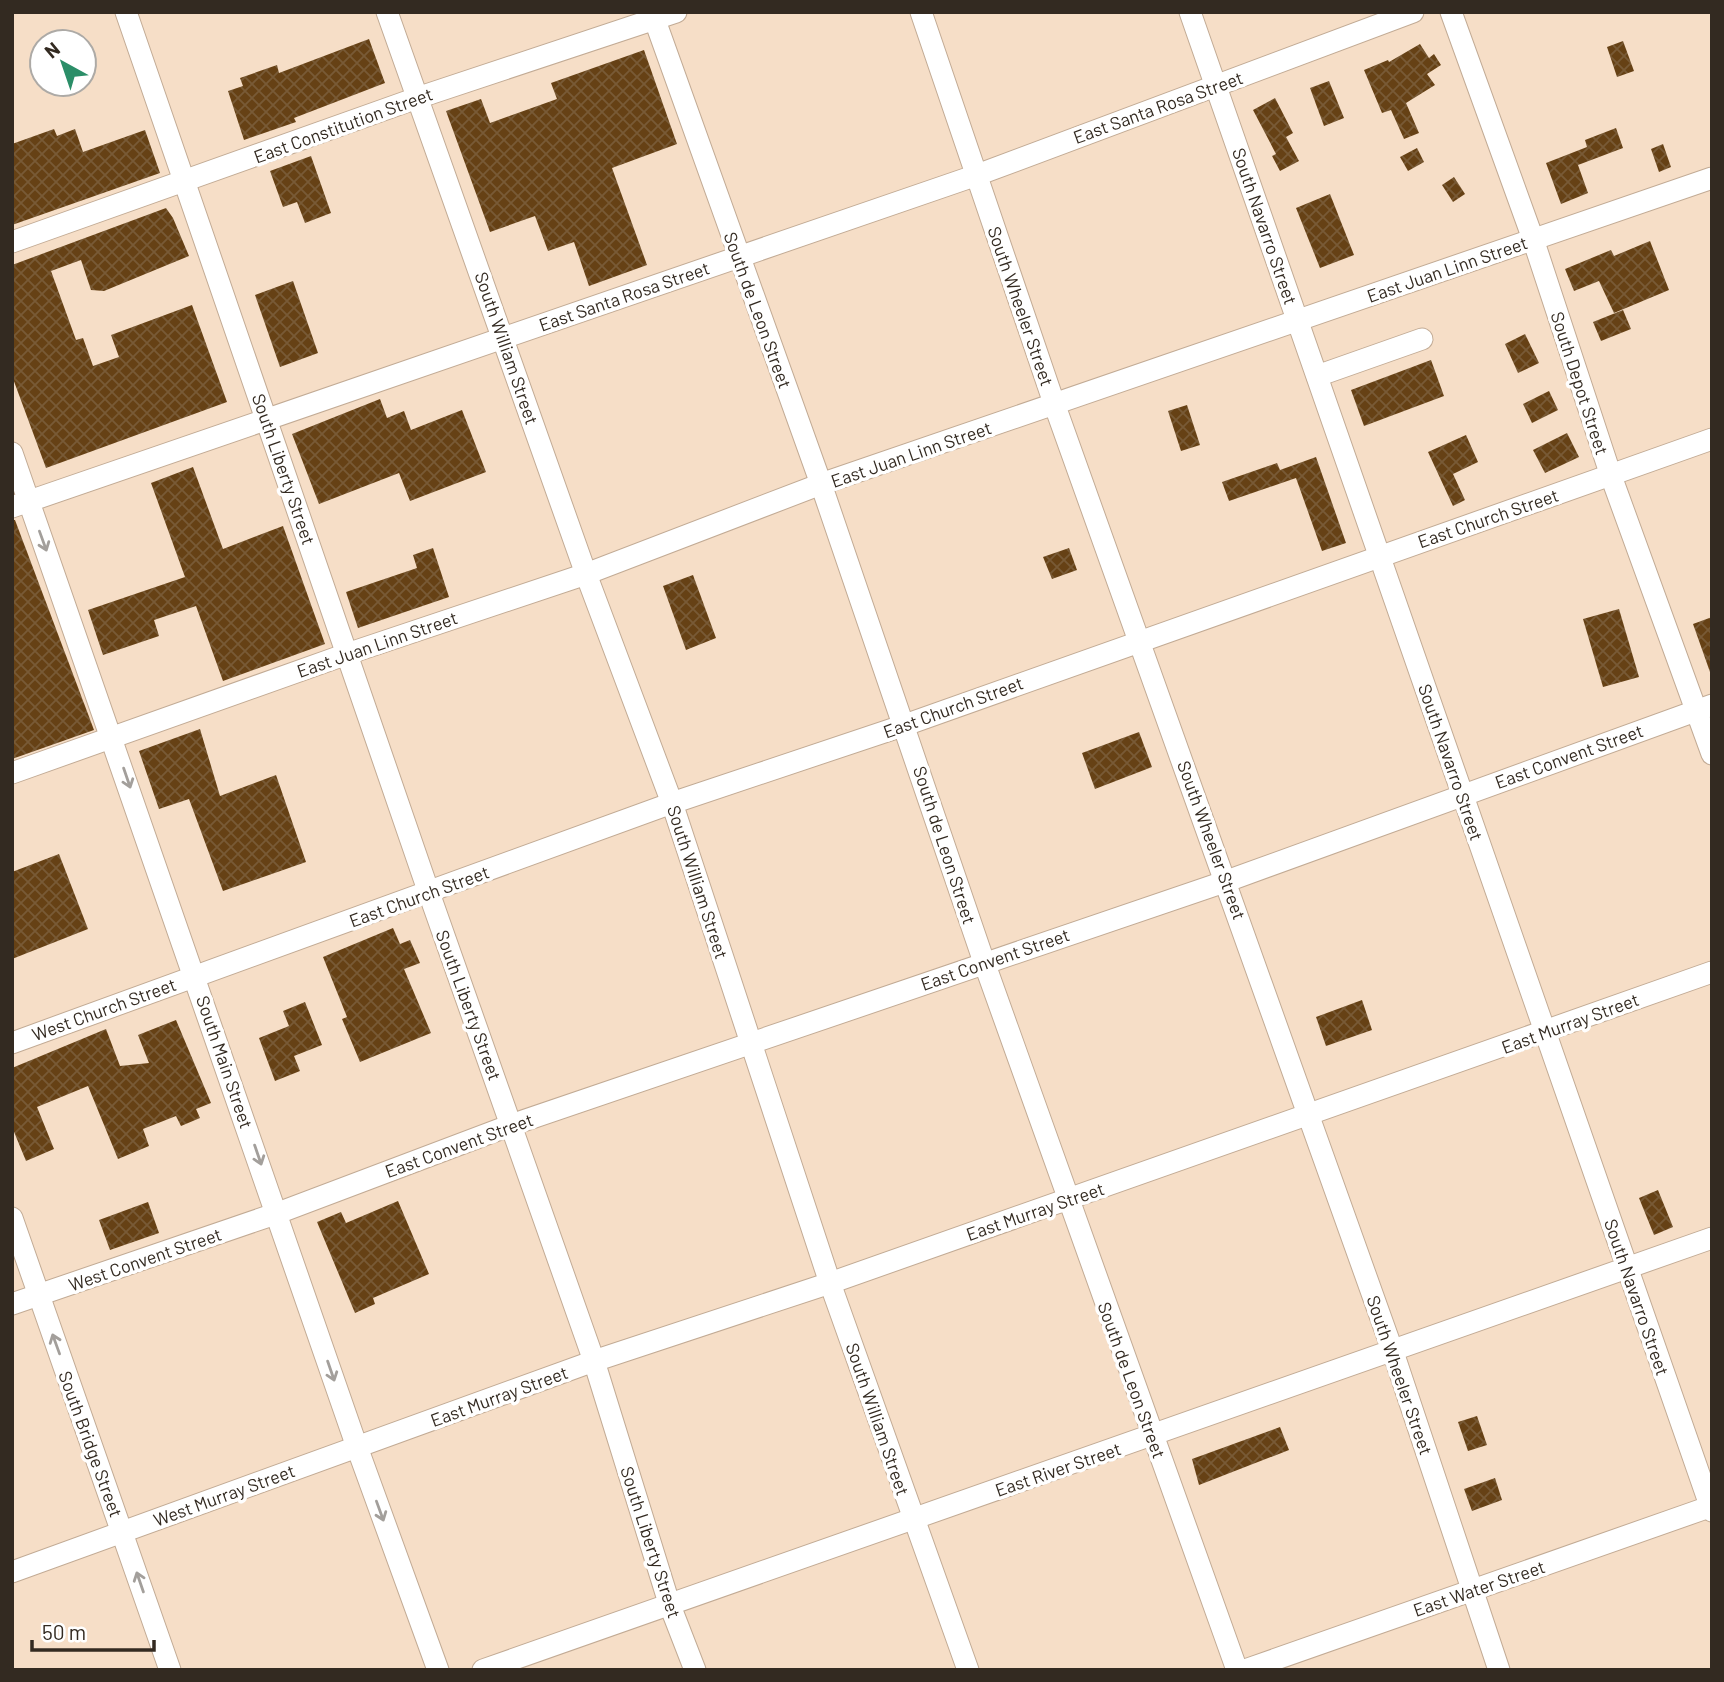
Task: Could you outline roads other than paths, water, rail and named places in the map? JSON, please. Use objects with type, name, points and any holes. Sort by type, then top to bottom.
[{"type":"street","name":"South Liberty Street","points":[[126,12],[183,184],[268,419],[429,893],[594,1361],[669,1603],[695,1670]]},
{"type":"street","name":"South William Street","points":[[387,12],[586,574],[672,803],[830,1283],[968,1670]]},
{"type":"street","name":"East Constitution Street","points":[[12,242],[183,184],[417,98],[654,16],[676,12]]},
{"type":"street","name":"South Wheeler Street","points":[[922,12],[1055,406],[1227,881],[1393,1352],[1499,1670]]},
{"type":"street","name":"South Navarro Street","points":[[1191,12],[1711,1508]]},
{"type":"street","name":"East Santa Rosa Street","points":[[20,504],[976,175],[1413,12]]},
{"type":"street","name":"South Depot Street","points":[[1451,12],[1533,239],[1611,476],[1704,707],[1712,754]]},
{"type":"street","name":"South de Leon Street","points":[[654,16],[821,484],[984,962],[1237,1670]]},
{"type":"street","name":"East Juan Linn Street","points":[[12,773],[347,654],[586,574],[821,484],[1055,406],[1712,178]]},
{"type":"street","points":[[1317,376],[1422,339]]},
{"type":"street","name":"East Church Street","points":[[195,976],[672,803],[905,725],[1379,554],[1712,439]]},
{"type":"street","name":"South Main Street","points":[[12,453],[20,504],[113,738],[357,1447],[438,1670]]},
{"type":"street","name":"East Convent Street","points":[[278,1213],[511,1125],[1227,881],[1704,707]]},
{"type":"street","name":"East Murray Street","points":[[357,1447],[594,1361],[830,1283],[1712,972]]},
{"type":"street","name":"West Church Street","points":[[12,1043],[195,976]]},
{"type":"street","name":"West Convent Street","points":[[12,1304],[278,1213]]},
{"type":"street","name":"South Bridge Street","points":[[12,1218],[170,1670]]},
{"type":"street","name":"East River Street","points":[[483,1670],[1712,1238]]},
{"type":"street","name":"West Murray Street","points":[[12,1572],[357,1447]]},
{"type":"street","name":"East Water Street","points":[[1245,1670],[1711,1508]]}]
